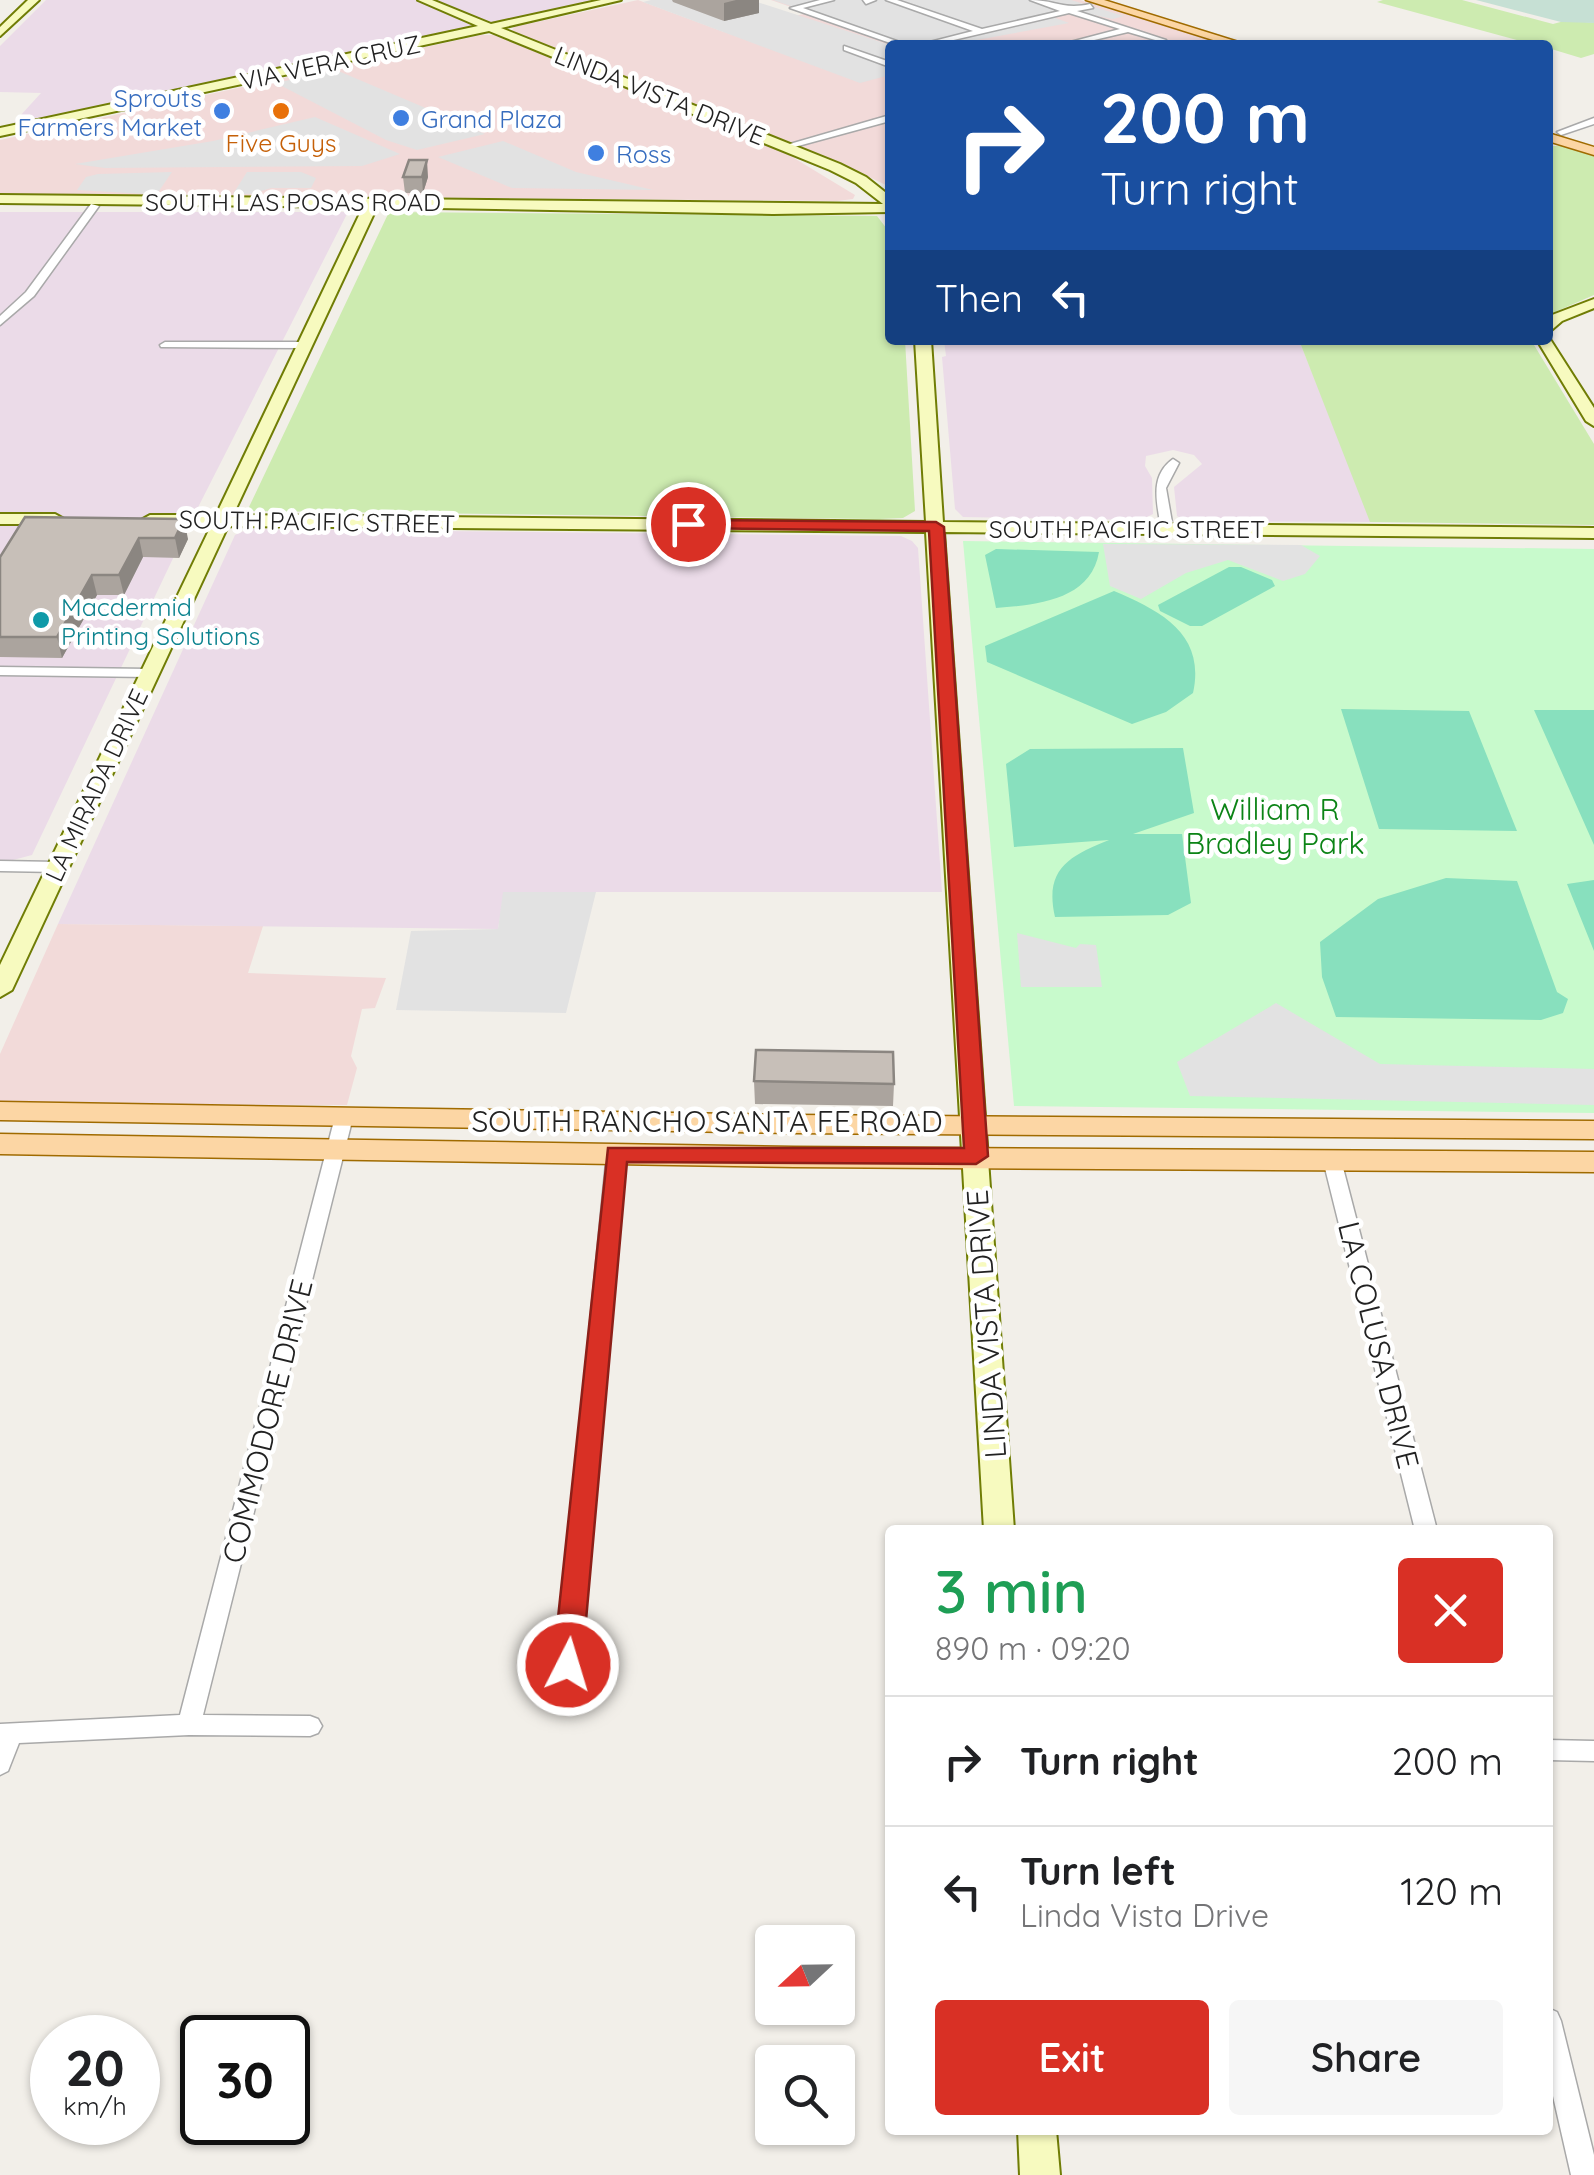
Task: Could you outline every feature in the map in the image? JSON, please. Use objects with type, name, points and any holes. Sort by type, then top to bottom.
[{"type":"main road","points":[[0,34],[34,0]]},
{"type":"main road","name":"LINDA VISTA DRIVE","points":[[423,0],[787,146],[861,180],[885,201]]},
{"type":"main road","name":"VIA VERA CRUZ","points":[[0,135],[616,0]]},
{"type":"main road","points":[[1103,2],[1224,40]]},
{"type":"main road","points":[[1103,2],[1247,40]]},
{"type":"main road","name":"VIA VERA CRUZ","points":[[0,135],[44,125]]},
{"type":"main road","points":[[1553,132],[1594,142]]},
{"type":"main road","points":[[1553,132],[1594,151]]},
{"type":"main road","name":"SOUTH LAS POSAS ROAD","points":[[0,202],[94,206],[371,204]]},
{"type":"main road","name":"SOUTH LAS POSAS ROAD","points":[[0,202],[789,208],[885,205]]},
{"type":"main road","name":"LA MIRADA DRIVE","points":[[0,990],[371,204]]},
{"type":"main road","points":[[1553,322],[1594,303]]},
{"type":"main road","name":"LINDA VISTA DRIVE","points":[[923,345],[999,1525]]},
{"type":"main road","points":[[1548,345],[1594,422]]},
{"type":"main road","points":[[0,518],[70,519]]},
{"type":"main road","name":"SOUTH PACIFIC STREET","points":[[134,520],[1594,533]]},
{"type":"main road","name":"SOUTH RANCHO SANTA FE ROAD","points":[[0,1111],[1594,1130]]},
{"type":"main road","name":"SOUTH RANCHO SANTA FE ROAD","points":[[0,1144],[616,1154],[1594,1162]]},
{"type":"main road","points":[[1037,2135],[1040,2175]]},
{"type":"street","points":[[830,0],[794,8],[889,40]]},
{"type":"street","points":[[890,0],[982,31]]},
{"type":"street","points":[[1034,0],[1162,40]]},
{"type":"street","points":[[943,40],[1103,2]]},
{"type":"street","points":[[1085,40],[1128,30]]},
{"type":"street","points":[[847,48],[885,64]]},
{"type":"street","points":[[869,57],[885,53]]},
{"type":"street","points":[[787,146],[885,119]]},
{"type":"street","points":[[1553,132],[1594,121]]},
{"type":"street","points":[[0,322],[30,294],[94,206]]},
{"type":"street","points":[[165,345],[304,346]]},
{"type":"street","points":[[1167,528],[1160,488],[1173,463]]},
{"type":"street","points":[[0,671],[149,673]]},
{"type":"street","points":[[0,866],[58,867]]},
{"type":"street","name":"COMMODORE DRIVE","points":[[189,1724],[344,1117]]},
{"type":"street","points":[[568,1665],[616,1154]]},
{"type":"street","name":"LA COLUSA DRIVE","points":[[1332,1160],[1425,1525]]},
{"type":"street","points":[[0,1764],[5,1734],[189,1724],[310,1726]]},
{"type":"street","points":[[1553,1750],[1594,1751]]},
{"type":"street","points":[[1553,2042],[1585,2175]]},
{"type":"shaded area","points":[[46,0],[599,0],[10,127],[41,93],[0,92],[0,46]]},
{"type":"shaded area","points":[[638,0],[724,32],[808,13],[771,0],[1080,0],[1211,40],[885,40],[885,185],[836,161],[512,31],[514,27]]},
{"type":"shaded area","points":[[751,0],[885,43],[885,76],[860,83],[643,2]]},
{"type":"shaded area","points":[[773,0],[1071,0],[1124,16],[1113,19],[1074,11],[1053,17],[1069,23],[977,40],[889,40]]},
{"type":"shaded area","name":"Grand Plaza","points":[[494,35],[784,152],[855,195],[853,199],[837,201],[0,194],[0,140]]},
{"type":"shaded area","points":[[336,70],[485,134],[417,150],[386,140],[276,83]]},
{"type":"shaded area","points":[[315,117],[400,154],[362,166],[105,168],[75,164],[213,141]]},
{"type":"shaded area","points":[[503,141],[576,172],[653,190],[512,188],[438,157]]},
{"type":"shaded area","points":[[172,172],[159,191],[146,194],[77,190],[86,177],[98,174]]},
{"type":"shaded area","points":[[247,172],[301,172],[316,178],[311,188],[271,188],[233,194]]},
{"type":"shaded area","points":[[0,212],[348,212],[186,531],[32,855],[13,860],[0,860]]},
{"type":"shaded area","points":[[945,345],[1301,345],[1372,522],[1186,521],[1177,516],[1174,487],[1202,464],[1194,455],[1173,450],[1146,456],[1145,466],[1152,478],[1153,514],[1141,520],[963,517],[955,509],[942,357],[946,356]]},
{"type":"shaded area","points":[[248,529],[901,536],[912,541],[918,548],[942,892],[504,892],[498,929],[58,924],[235,535]]},
{"type":"shaded area","points":[[1103,544],[1301,545],[1320,556],[1305,574],[1283,581],[1228,560],[1186,573],[1141,599],[1110,586]]},
{"type":"shaded area","points":[[503,892],[596,892],[566,1013],[396,1010],[411,931],[498,929]]},
{"type":"shaded area","points":[[58,924],[263,926],[248,973],[386,978],[375,1008],[362,1009],[351,1056],[357,1068],[347,1105],[0,1104],[0,1054]]},
{"type":"shaded area","points":[[1017,933],[1076,948],[1080,944],[1096,945],[1102,987],[1021,987]]},
{"type":"shaded area","points":[[1276,1003],[1380,1064],[1594,1069],[1594,1105],[1190,1096],[1177,1062]]},
{"type":"green space","points":[[1462,0],[1553,24],[1568,20],[1594,23],[1594,54],[1581,58],[1553,50],[1553,40],[1517,40],[1377,2]]},
{"type":"green space","points":[[1476,0],[1594,0],[1594,23],[1561,22]]},
{"type":"green space","points":[[1553,146],[1594,155],[1594,295],[1553,313]]},
{"type":"green space","points":[[389,212],[877,216],[885,226],[885,345],[905,345],[915,511],[903,518],[252,511],[249,507]]},
{"type":"green space","points":[[1301,345],[1534,345],[1594,444],[1594,525],[1370,522]]},
{"type":"green space","name":"William R Bradley Park","points":[[963,541],[1594,549],[1594,1113],[1014,1106]]},
{"type":"green space","points":[[996,549],[1099,552],[1094,568],[1074,590],[1044,602],[996,608],[985,555]]},
{"type":"green space","points":[[1229,567],[1241,567],[1272,580],[1275,586],[1202,626],[1190,626],[1160,611],[1158,605]]},
{"type":"green space","points":[[1114,591],[1148,607],[1176,627],[1193,655],[1193,693],[1166,712],[1132,724],[987,662],[985,646]]},
{"type":"green space","points":[[1341,709],[1469,711],[1517,831],[1379,829]]},
{"type":"green space","points":[[1534,710],[1594,710],[1594,845]]},
{"type":"green space","points":[[1183,748],[1194,813],[1133,834],[1182,834],[1191,903],[1168,915],[1055,917],[1053,887],[1063,866],[1109,840],[1014,847],[1006,764],[1030,749]]},
{"type":"green space","points":[[1446,878],[1517,881],[1557,992],[1568,999],[1563,1013],[1541,1020],[1336,1017],[1322,977],[1320,942],[1378,899]]},
{"type":"green space","points":[[1594,880],[1594,951],[1567,884]]},
{"type":"building","points":[[409,160],[427,160],[422,177],[403,177]]},
{"type":"building","name":"Macdermid Printing Solutions","points":[[25,517],[184,519],[175,538],[139,538],[119,575],[92,575],[57,637],[0,637],[0,557]]},
{"type":"building","points":[[756,1050],[893,1052],[894,1084],[754,1081]]},
{"type":"place","name":"Sprouts Farmers Market","points":[[222,111]]},
{"type":"place","name":"Five Guys","points":[[281,111]]},
{"type":"place","name":"Grand Plaza","points":[[401,118]]},
{"type":"place","name":"Ross","points":[[596,153]]},
{"type":"place","name":"Macdermid Printing Solutions","points":[[41,620]]},
{"type":"route","points":[[568,1665],[616,1154],[976,1156],[936,527],[688,524]]}]
